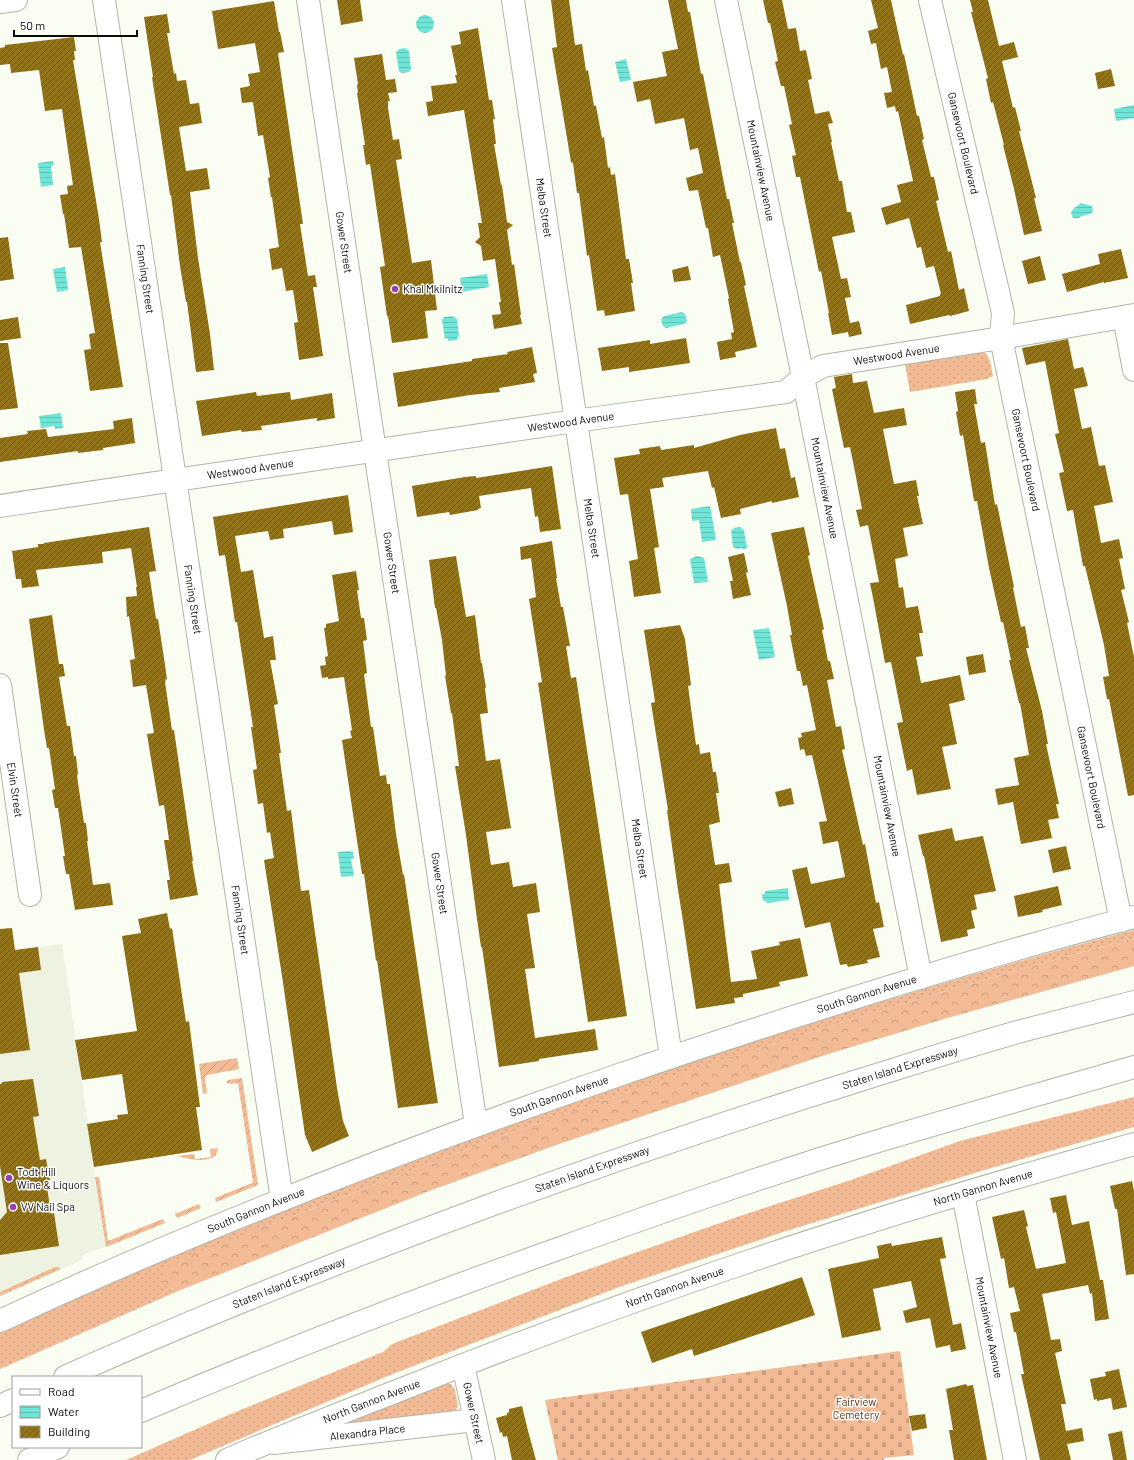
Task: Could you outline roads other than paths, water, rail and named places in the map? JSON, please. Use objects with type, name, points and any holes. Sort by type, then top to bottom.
[{"type":"main road","points":[[0,2],[16,0]]},
{"type":"main road","name":"Fanning Street","points":[[104,0],[282,1200]]},
{"type":"main road","name":"Gower Street","points":[[308,0],[374,451],[476,1125]]},
{"type":"main road","name":"Melba Street","points":[[513,0],[671,1057]]},
{"type":"main road","name":"Mountainview Avenue","points":[[726,0],[803,377],[921,978]]},
{"type":"main road","name":"Gansevoort Boulevard","points":[[930,0],[1003,313],[1001,338],[1127,919]]},
{"type":"main road","points":[[1129,316],[1134,370]]},
{"type":"main road","name":"Westwood Avenue","points":[[0,506],[575,421],[786,392],[803,377],[823,366],[1129,316]]},
{"type":"main road","name":"Elvin Street","points":[[0,685],[30,895]]},
{"type":"main road","name":"South Gannon Avenue","points":[[0,1321],[129,1263],[282,1200],[476,1125],[671,1057],[815,1010],[1127,919]]},
{"type":"main road","name":"Staten Island Expressway","points":[[67,1376],[192,1322],[355,1256],[631,1154],[912,1064],[1027,1030],[1134,1002]]},
{"type":"main road","points":[[142,1411],[379,1315],[490,1273],[658,1213],[884,1139],[1020,1099],[1134,1068]]},
{"type":"main road","name":"North Gannon Avenue","points":[[227,1460],[261,1445],[463,1365],[607,1311],[750,1261],[963,1194],[1134,1144]]},
{"type":"main road","name":"Mountainview Avenue","points":[[963,1194],[1015,1460]]},
{"type":"main road","name":"Gower Street","points":[[463,1365],[484,1460]]},
{"type":"main road","points":[[0,1406],[12,1400]]},
{"type":"main road","name":"Alexandra Place","points":[[261,1445],[475,1420]]},
{"type":"main road","points":[[29,1460],[56,1448]]},
{"type":"water","points":[[425,15],[431,18],[434,24],[431,30],[425,33],[419,30],[416,24],[419,18]]},
{"type":"water","points":[[405,48],[409,51],[411,69],[409,72],[402,73],[399,71],[396,53],[399,49]]},
{"type":"water","points":[[626,59],[631,80],[620,82],[615,62]]},
{"type":"water","points":[[1134,105],[1134,118],[1116,121],[1114,109]]},
{"type":"water","points":[[53,161],[54,165],[51,166],[53,185],[41,187],[38,163]]},
{"type":"water","points":[[1081,203],[1092,206],[1093,212],[1079,218],[1073,218],[1071,213],[1073,209]]},
{"type":"water","points":[[65,267],[68,290],[57,292],[53,269]]},
{"type":"water","points":[[487,274],[489,287],[462,292],[460,278]]},
{"type":"water","points":[[682,312],[685,314],[687,321],[684,324],[666,328],[663,326],[661,319],[664,316]]},
{"type":"water","points":[[452,316],[457,319],[459,337],[457,337],[457,340],[448,341],[448,338],[445,339],[442,320],[444,317]]},
{"type":"water","points":[[61,413],[63,428],[55,429],[55,426],[41,428],[39,416]]},
{"type":"water","points":[[710,506],[716,540],[702,542],[699,520],[692,521],[691,509]]},
{"type":"water","points":[[740,527],[744,530],[746,544],[748,546],[744,550],[742,548],[737,549],[733,547],[731,531],[734,528]]},
{"type":"water","points":[[697,556],[704,558],[708,582],[694,583],[690,559]]},
{"type":"water","points":[[769,628],[775,657],[759,660],[753,630]]},
{"type":"water","points":[[338,852],[353,852],[354,858],[351,859],[354,876],[341,877]]},
{"type":"water","points":[[788,888],[789,900],[767,903],[766,901],[763,901],[762,894],[765,894],[765,891]]},
{"type":"place","name":"Khal Mkilnitz","points":[[395,289]]},
{"type":"place","name":"Todt Hill Wine & Liquors","points":[[9,1178]]},
{"type":"place","name":"VV Nail Spa","points":[[13,1207]]},
{"type":"park label","name":"Fairview Cemetery","points":[[856,1408]]}]
